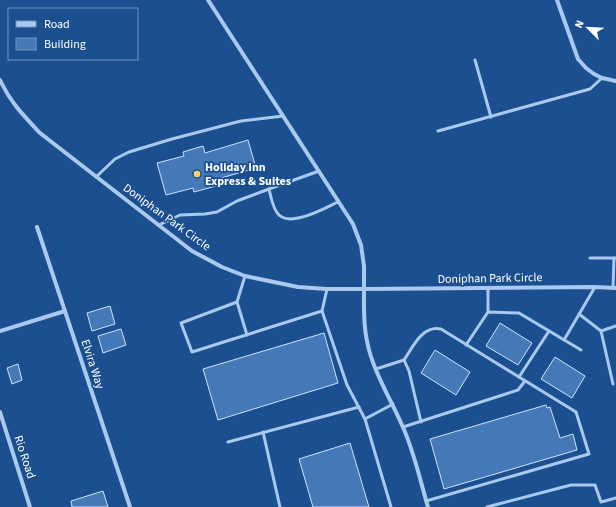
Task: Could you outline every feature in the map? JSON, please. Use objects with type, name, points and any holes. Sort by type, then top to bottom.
[{"type":"street","points":[[208,0],[353,224],[361,246],[364,266],[365,324],[372,361],[403,428],[415,461],[428,507]]},
{"type":"street","points":[[557,0],[578,59],[586,68],[602,78],[616,81]]},
{"type":"street","name":"Doniphan Park Circle","points":[[0,80],[18,110],[40,133],[192,251],[222,267],[245,276],[298,287],[327,289],[614,288]]},
{"type":"street","name":"Elvira Way","points":[[37,227],[130,507]]},
{"type":"street","points":[[0,331],[65,311]]},
{"type":"street","name":"Rio Road","points":[[0,412],[30,507]]},
{"type":"lane","points":[[475,60],[491,117]]},
{"type":"lane","points":[[438,131],[590,89],[602,78]]},
{"type":"lane","points":[[96,177],[107,165],[129,152],[241,121],[283,116]]},
{"type":"lane","points":[[158,225],[180,215],[217,212],[237,201],[318,171]]},
{"type":"lane","points":[[269,189],[276,211],[279,216],[284,218],[299,218],[338,202]]},
{"type":"lane","points":[[590,258],[615,258],[614,288]]},
{"type":"lane","points":[[245,276],[237,302],[246,335]]},
{"type":"lane","points":[[564,340],[595,287]]},
{"type":"lane","points":[[466,345],[488,312],[488,288]]},
{"type":"lane","points":[[327,289],[322,311],[346,385],[365,420],[392,507]]},
{"type":"lane","points":[[237,302],[181,322],[192,352],[322,311]]},
{"type":"lane","points":[[488,312],[519,313],[581,350]]},
{"type":"lane","points":[[579,314],[601,331],[613,384]]},
{"type":"lane","points":[[601,331],[616,326]]},
{"type":"lane","points":[[376,369],[404,360],[423,332],[435,328],[441,329],[576,412],[589,454],[426,501]]},
{"type":"lane","points":[[519,378],[549,331]]},
{"type":"lane","points":[[404,360],[409,372],[421,422]]},
{"type":"lane","points":[[403,428],[518,390],[525,381]]},
{"type":"lane","points":[[365,420],[393,404]]},
{"type":"lane","points":[[228,442],[359,407]]},
{"type":"lane","points":[[263,432],[280,507]]},
{"type":"lane","points":[[487,507],[571,484],[595,485],[601,502],[616,498]]},
{"type":"building","name":"Holiday Inn Express & Suites","points":[[248,140],[256,168],[214,180],[216,186],[194,192],[193,188],[166,195],[157,163],[184,156],[183,152],[203,146],[205,153]]},
{"type":"building","points":[[110,306],[115,324],[92,331],[87,313]]},
{"type":"building","points":[[500,323],[532,343],[518,365],[486,346]]},
{"type":"building","points":[[121,329],[126,345],[103,353],[98,336]]},
{"type":"building","points":[[324,333],[338,383],[218,420],[203,369]]},
{"type":"building","points":[[435,350],[470,372],[456,395],[421,373]]},
{"type":"building","points":[[555,357],[585,376],[572,398],[541,379]]},
{"type":"building","points":[[18,364],[22,380],[12,384],[7,368]]},
{"type":"building","points":[[546,405],[547,408],[550,407],[560,438],[573,434],[577,450],[444,489],[430,439]]},
{"type":"building","points":[[350,443],[369,507],[313,507],[299,459]]},
{"type":"building","points":[[103,491],[108,507],[72,507],[71,501]]},
{"type":"place","name":"Holiday Inn Express & Suites","points":[[197,174]]}]
